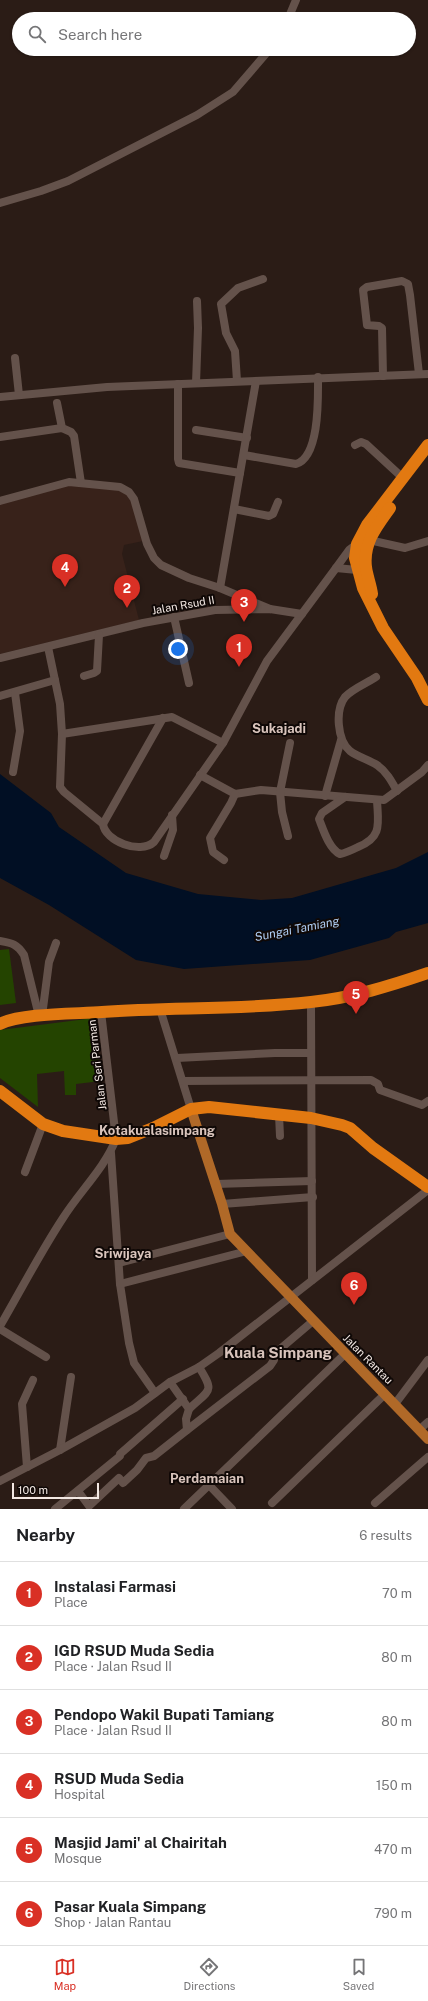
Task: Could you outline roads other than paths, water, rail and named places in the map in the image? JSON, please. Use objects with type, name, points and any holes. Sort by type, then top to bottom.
[{"type":"highway","points":[[428,445],[367,525],[357,544],[355,558],[363,588],[388,636],[417,678],[428,700]]},
{"type":"highway","points":[[371,601],[371,591],[365,559],[369,540],[390,508],[428,459]]},
{"type":"highway","points":[[0,1024],[17,1019],[41,1016],[311,1002],[376,990],[428,973]]},
{"type":"highway","points":[[0,1091],[43,1124],[63,1131],[116,1139],[128,1138],[153,1128],[191,1109],[216,1107],[311,1118],[350,1128],[373,1148],[428,1188]]},
{"type":"main road","points":[[191,1109],[216,1184],[230,1234]]},
{"type":"main road","name":"Jalan Rantau","points":[[230,1234],[428,1439]]},
{"type":"street","points":[[291,12],[296,0]]},
{"type":"street","points":[[0,203],[27,196],[68,181],[197,115],[233,92],[264,56]]},
{"type":"street","points":[[237,381],[235,351],[226,333],[221,304],[238,288],[263,279]]},
{"type":"street","points":[[383,376],[382,328],[379,326],[367,325],[363,290],[367,287],[402,282],[408,284],[419,374]]},
{"type":"street","points":[[196,383],[198,328],[197,301]]},
{"type":"street","points":[[14,358],[19,395]]},
{"type":"street","points":[[0,397],[106,387],[318,377],[428,374]]},
{"type":"street","points":[[244,455],[296,464],[303,460],[312,443],[316,428],[318,377]]},
{"type":"street","points":[[220,588],[240,473],[248,438],[256,381]]},
{"type":"street","points":[[178,384],[178,462],[180,464],[240,473]]},
{"type":"street","points":[[57,403],[62,428]]},
{"type":"street","points":[[0,437],[62,428],[71,432],[74,436],[81,483]]},
{"type":"street","points":[[196,430],[248,438]]},
{"type":"street","points":[[355,445],[361,442],[366,444],[404,478]]},
{"type":"street","points":[[0,501],[69,482],[112,485],[120,487],[129,492],[136,503],[147,544],[154,558],[168,569],[270,608]]},
{"type":"street","points":[[234,509],[269,516],[273,514],[278,502]]},
{"type":"street","points":[[369,540],[405,548],[428,541]]},
{"type":"street","points":[[48,647],[60,704],[62,734],[60,787],[103,824],[103,827],[119,841],[133,847],[145,848],[154,842],[223,743],[267,661],[349,550],[357,544]]},
{"type":"street","points":[[336,568],[357,570]]},
{"type":"street","name":"Jalan Rsud II","points":[[0,658],[174,617],[224,608],[270,608],[302,614]]},
{"type":"street","points":[[174,617],[189,683]]},
{"type":"street","points":[[84,676],[97,671],[99,635]]},
{"type":"street","points":[[376,677],[349,694],[343,700],[338,728],[341,740],[350,751],[382,770],[397,791]]},
{"type":"street","points":[[0,696],[15,693],[55,680]]},
{"type":"street","points":[[13,772],[20,730],[15,693]]},
{"type":"street","points":[[62,734],[163,718],[174,718],[223,743]]},
{"type":"street","points":[[103,824],[163,718]]},
{"type":"street","points":[[325,796],[341,740]]},
{"type":"street","points":[[288,836],[282,812],[280,792],[290,743]]},
{"type":"street","points":[[200,775],[234,794],[256,790],[377,800],[389,798],[422,772],[428,765]]},
{"type":"street","points":[[224,860],[213,852],[210,838],[231,803],[234,794]]},
{"type":"street","points":[[345,797],[322,813],[319,818],[326,836],[336,851],[340,854],[364,845],[374,838],[378,823],[377,800]]},
{"type":"street","points":[[164,856],[173,830],[172,815]]},
{"type":"street","points":[[0,941],[14,943],[19,947],[24,955],[41,1016]]},
{"type":"street","points":[[41,1016],[49,962],[56,943]]},
{"type":"street","points":[[311,1002],[313,1197],[312,1280]]},
{"type":"street","points":[[160,1009],[177,1058],[191,1109]]},
{"type":"street","name":"Jalan Seri Parman","points":[[101,1012],[116,1139]]},
{"type":"street","points":[[177,1058],[276,1053],[311,1054]]},
{"type":"street","points":[[183,1080],[371,1080],[378,1084],[380,1090],[406,1101],[422,1105],[428,1101]]},
{"type":"street","points":[[279,1115],[280,1136]]},
{"type":"street","points":[[25,1172],[43,1124]]},
{"type":"street","points":[[46,1357],[0,1328],[64,1217],[111,1153],[116,1139]]},
{"type":"street","points":[[111,1153],[120,1284],[129,1343],[134,1363],[155,1393]]},
{"type":"street","points":[[97,1174],[108,1176],[113,1185]]},
{"type":"street","points":[[216,1184],[312,1181]]},
{"type":"street","points":[[0,1481],[60,1450],[135,1408],[170,1382],[199,1367],[219,1353],[428,1188]]},
{"type":"street","points":[[222,1204],[313,1197]]},
{"type":"street","points":[[119,1263],[230,1234]]},
{"type":"street","points":[[120,1284],[247,1251]]},
{"type":"street","points":[[78,1491],[89,1506],[119,1478],[124,1483],[146,1458],[154,1456],[270,1366],[274,1360],[273,1355],[313,1321]]},
{"type":"street","points":[[187,1508],[209,1485],[346,1354]]},
{"type":"street","points":[[395,1404],[428,1360]]},
{"type":"street","points":[[187,1430],[186,1419],[189,1409],[209,1387],[209,1384],[199,1367]]},
{"type":"street","points":[[60,1450],[71,1377]]},
{"type":"street","points":[[27,1467],[22,1404],[33,1380]]},
{"type":"street","points":[[170,1382],[189,1409]]},
{"type":"street","points":[[272,1503],[385,1394]]},
{"type":"street","points":[[55,1509],[120,1456],[120,1454],[183,1399]]},
{"type":"street","points":[[419,1430],[428,1422]]},
{"type":"street","points":[[375,1503],[428,1457]]},
{"type":"street","points":[[209,1485],[232,1509]]},
{"type":"water","name":"Sungai Tamiang","points":[[0,774],[51,813],[59,827],[126,873],[198,894],[261,900],[292,898],[396,868],[428,852],[428,923],[396,932],[389,938],[310,960],[184,969],[136,960],[49,905],[0,878]]},
{"type":"place","name":"RSUD Muda Sedia","points":[[65,587]]},
{"type":"place","name":"IGD RSUD Muda Sedia","points":[[127,608]]},
{"type":"place","name":"Pendopo Wakil Bupati Tamiang","points":[[244,622]]},
{"type":"place","name":"Instalasi Farmasi","points":[[239,667]]},
{"type":"place","name":"Masjid Jami' al Chairitah","points":[[356,1014]]},
{"type":"place","name":"Pasar Kuala Simpang","points":[[354,1305]]},
{"type":"district","name":"Sukajadi","points":[[279,728]]},
{"type":"district","name":"Kotakualasimpang","points":[[157,1130]]},
{"type":"district","name":"Sriwijaya","points":[[123,1253]]},
{"type":"district","name":"Kuala Simpang","points":[[278,1352]]},
{"type":"district","name":"Perdamaian","points":[[207,1478]]}]
